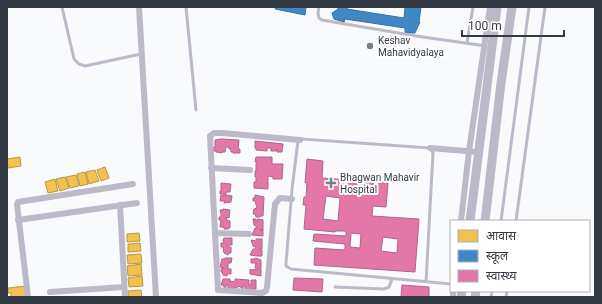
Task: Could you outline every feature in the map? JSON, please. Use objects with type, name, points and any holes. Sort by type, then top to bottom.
[{"type":"main road","points":[[470,220],[473,152],[488,46],[497,7]]},
{"type":"main road","points":[[485,220],[501,83],[512,7]]},
{"type":"street","points":[[139,7],[156,297]]},
{"type":"street","points":[[488,46],[490,7]]},
{"type":"street","points":[[292,199],[280,198],[275,204],[266,291],[262,293],[218,290],[210,168],[210,136],[214,133],[300,140]]},
{"type":"street","points":[[430,148],[473,152],[461,220]]},
{"type":"street","points":[[210,168],[250,170]]},
{"type":"street","points":[[28,297],[16,206],[18,202],[133,184]]},
{"type":"street","points":[[18,220],[137,202]]},
{"type":"street","points":[[120,205],[125,297]]},
{"type":"street","points":[[215,233],[249,234]]},
{"type":"street","points":[[50,292],[124,287]]},
{"type":"lane","points":[[62,7],[74,59],[79,64],[86,66],[142,53]]},
{"type":"lane","points":[[186,7],[196,110]]},
{"type":"lane","points":[[319,7],[319,18],[322,20],[416,36],[488,46]]},
{"type":"lane","points":[[466,43],[473,7]]},
{"type":"lane","points":[[501,220],[529,7]]},
{"type":"lane","points":[[516,220],[545,7]]},
{"type":"lane","points":[[426,282],[433,153],[430,148],[300,140],[298,142],[292,199],[286,264],[288,268],[392,279],[426,282],[450,284]]},
{"type":"lane","points":[[335,287],[384,289],[389,286],[392,279]]},
{"type":"building: आवास","points":[[20,157],[21,166],[8,168],[7,159]]},
{"type":"building: आवास","points":[[105,167],[109,178],[101,181],[97,170]]},
{"type":"building: आवास","points":[[95,170],[99,181],[89,184],[86,172]]},
{"type":"building: आवास","points":[[85,172],[88,184],[80,186],[77,174]]},
{"type":"building: आवास","points":[[76,175],[79,186],[70,188],[66,177]]},
{"type":"building: आवास","points":[[65,177],[69,188],[60,191],[56,179]]},
{"type":"building: आवास","points":[[55,179],[58,191],[48,193],[45,182]]},
{"type":"building: आवास","points":[[139,233],[140,241],[127,242],[127,234]]},
{"type":"building: आवास","points":[[140,243],[141,251],[128,252],[128,244]]},
{"type":"building: आवास","points":[[141,254],[142,263],[128,264],[127,255]]},
{"type":"building: आवास","points":[[141,264],[142,275],[128,276],[127,266]]},
{"type":"building: आवास","points":[[142,276],[143,286],[129,287],[128,278]]},
{"type":"building: आवास","points":[[26,286],[26,297],[11,297],[11,293],[8,293],[8,288]]},
{"type":"building: आवास","points":[[141,290],[142,297],[128,297],[128,291]]},
{"type":"building: स्कूल","points":[[276,7],[306,7],[305,15],[275,9]]},
{"type":"building: स्कूल","points":[[338,7],[347,7],[347,9],[404,18],[405,7],[421,7],[420,22],[415,33],[405,33],[405,28],[345,19],[344,22],[334,19],[332,13],[338,9]]},
{"type":"building: स्वास्थ्य","points":[[215,140],[239,140],[238,149],[240,149],[240,153],[231,152],[229,147],[226,147],[225,152],[222,153],[211,151],[211,147],[215,148]]},
{"type":"building: स्वास्थ्य","points":[[255,141],[283,144],[282,152],[277,152],[277,149],[276,151],[271,151],[271,148],[267,148],[267,151],[256,150]]},
{"type":"building: स्वास्थ्य","points":[[256,157],[272,157],[272,164],[283,164],[282,179],[273,179],[273,177],[268,176],[268,189],[254,188],[254,182],[256,182]]},
{"type":"building: स्वास्थ्य","points":[[307,159],[323,161],[322,178],[388,183],[386,207],[373,206],[372,216],[419,219],[415,272],[314,265],[315,248],[345,250],[345,244],[313,241],[314,234],[346,236],[346,231],[335,232],[304,229],[306,205],[303,205],[304,197],[306,197],[307,183],[305,183]],"holes":[[[326,196],[340,198],[338,221],[323,219]],[[351,233],[361,234],[360,248],[350,247]],[[383,237],[398,239],[397,253],[381,251]]]},
{"type":"building: स्वास्थ्य","points":[[221,183],[231,184],[230,192],[226,192],[226,195],[232,196],[231,202],[224,203],[225,201],[220,201],[221,195],[224,196],[224,194],[220,194]]},
{"type":"building: स्वास्थ्य","points":[[255,195],[264,197],[263,216],[260,217],[256,217],[255,214],[253,214],[254,209],[257,208],[255,201],[253,201]]},
{"type":"building: स्वास्थ्य","points":[[220,210],[230,210],[229,218],[226,217],[227,220],[230,221],[230,228],[228,229],[220,227]]},
{"type":"building: स्वास्थ्य","points":[[253,219],[256,219],[256,222],[257,219],[263,220],[263,236],[252,235],[255,228],[257,228],[254,225]]},
{"type":"building: स्वास्थ्य","points":[[224,238],[232,238],[232,245],[228,245],[228,247],[231,247],[231,253],[228,255],[224,253],[223,247],[221,247],[221,243],[224,243]]},
{"type":"building: स्वास्थ्य","points":[[256,239],[262,239],[262,249],[260,250],[262,250],[262,256],[250,255],[256,247],[253,246],[251,240],[256,241]]},
{"type":"building: स्वास्थ्य","points":[[232,258],[231,263],[228,263],[228,269],[231,269],[231,274],[227,274],[227,276],[223,275],[221,272],[221,269],[224,268],[220,267],[222,259]]},
{"type":"building: स्वास्थ्य","points":[[255,258],[261,260],[261,276],[250,274],[250,269],[258,269],[255,268],[256,263],[251,263],[251,259]]},
{"type":"building: स्वास्थ्य","points":[[294,278],[323,279],[322,292],[293,290]]},
{"type":"building: स्वास्थ्य","points":[[223,279],[230,279],[230,281],[235,282],[235,279],[249,280],[249,285],[251,285],[251,280],[256,280],[256,289],[245,290],[245,286],[243,286],[243,289],[239,286],[228,289],[228,285],[226,285],[226,288],[221,285]]},
{"type":"building: स्वास्थ्य","points":[[402,285],[429,287],[429,297],[401,297]]},
{"type":"place","name":"Keshav Mahavidyalaya","points":[[370,46]]},
{"type":"place","name":"Bhagwan Mahavir Hospital","points":[[331,183]]}]
